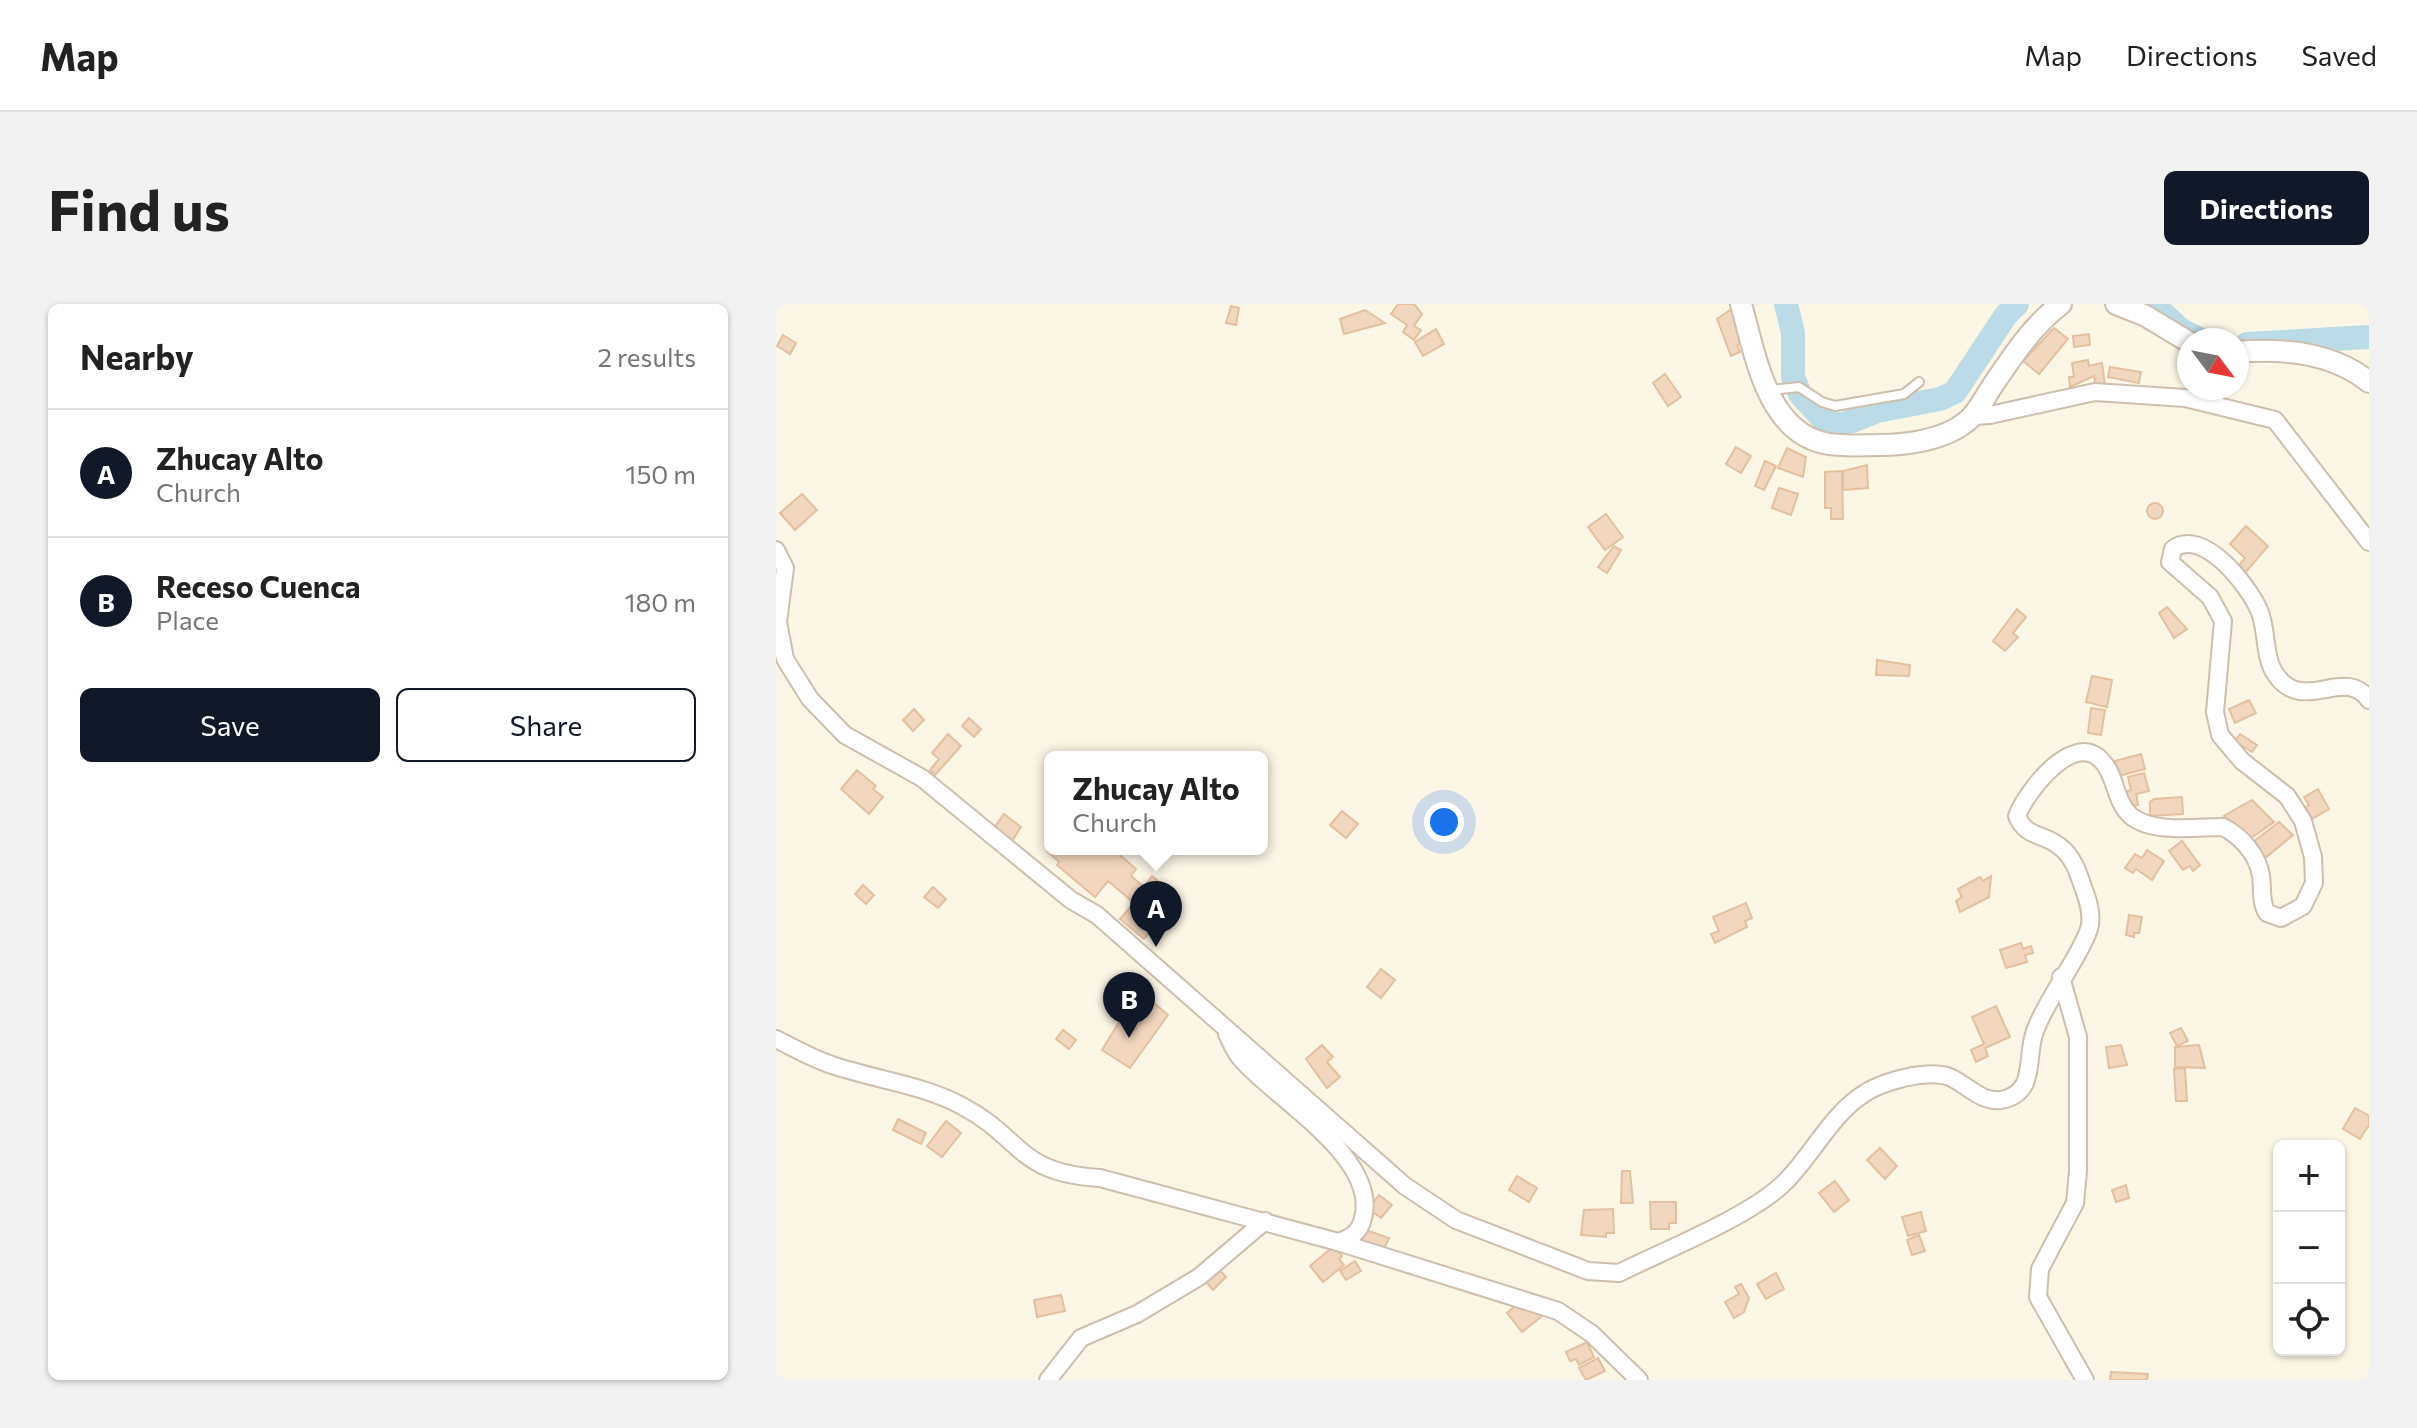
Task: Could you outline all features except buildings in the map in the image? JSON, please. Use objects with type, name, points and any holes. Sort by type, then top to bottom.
[{"type":"street","points":[[1741,304],[1786,421],[1806,436],[1837,445],[1895,445],[1934,438],[1966,423],[2011,357],[2045,316],[2061,304]]},
{"type":"street","points":[[2116,304],[2144,315],[2177,335]]},
{"type":"street","points":[[2249,353],[2318,356],[2343,365],[2369,382]]},
{"type":"street","points":[[1973,416],[2095,392],[2185,398],[2258,414],[2282,425],[2369,542]]},
{"type":"street","points":[[776,550],[785,568],[778,622],[785,659],[825,716],[845,735],[922,778],[994,839],[1137,947],[1405,1186],[1456,1220],[1588,1271],[1609,1274],[1619,1273],[1758,1203],[1783,1184],[1850,1105],[1867,1091],[1935,1075],[1949,1077],[1991,1099],[2016,1094],[2028,1082],[2033,1035],[2089,929],[2086,897],[2072,858],[2053,842],[2025,832],[2017,816],[2020,806],[2062,757],[2080,751],[2098,757],[2108,768],[2124,806],[2138,820],[2160,826],[2223,827],[2232,831],[2246,845],[2258,866],[2267,913],[2289,916],[2303,906],[2314,883],[2313,857],[2296,807],[2225,746],[2215,712],[2223,621],[2210,597],[2170,562],[2173,549],[2187,543],[2203,548],[2235,572],[2260,611],[2273,671],[2281,681],[2307,694],[2346,686],[2365,694],[2369,700]]},
{"type":"street","points":[[2061,977],[2078,1037],[2081,1088],[2076,1133],[2078,1171],[2075,1203],[2040,1269],[2038,1297],[2085,1380]]},
{"type":"street","points":[[1220,1022],[1239,1058],[1283,1100],[1317,1126],[1353,1167],[1367,1206],[1362,1225],[1351,1237],[1338,1242]]},
{"type":"street","points":[[776,1039],[831,1065],[920,1087],[964,1107],[1039,1166],[1067,1176],[1100,1178],[1265,1221],[1558,1311],[1592,1334],[1639,1380]]},
{"type":"street","points":[[1048,1380],[1081,1338],[1137,1314],[1199,1277],[1265,1221]]},
{"type":"lane","points":[[1773,390],[1799,387],[1822,402],[1835,406],[1904,394],[1919,382]]},
{"type":"waterway","points":[[1786,304],[1793,333],[1793,377],[1800,394],[1825,421],[1842,425],[1877,411],[1940,399],[1955,392],[2006,315],[2017,304]]},
{"type":"waterway","points":[[2153,304],[2179,328]]},
{"type":"waterway","points":[[2249,344],[2369,337]]},
{"type":"place","name":"Zhucay Alto","points":[[1156,947]]},
{"type":"place","name":"Receso Cuenca","points":[[1129,1038]]}]
